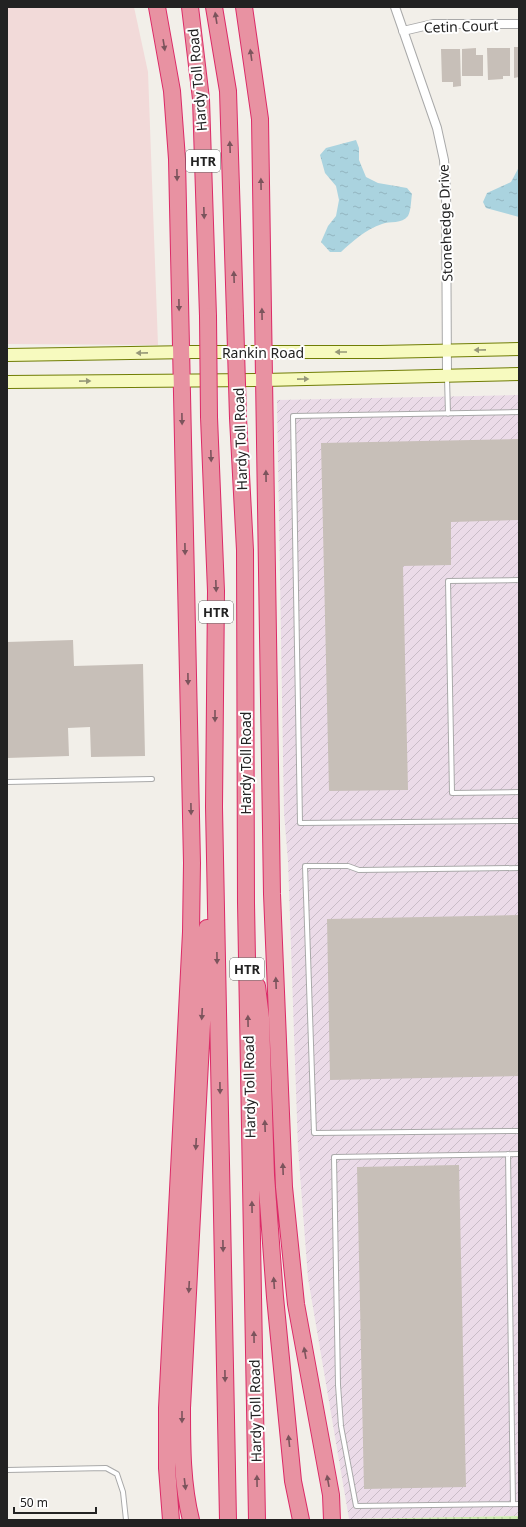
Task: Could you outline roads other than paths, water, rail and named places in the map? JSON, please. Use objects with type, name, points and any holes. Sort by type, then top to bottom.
[{"type":"highway","points":[[157,7],[172,91],[177,159],[192,871],[191,932],[167,1408],[167,1468],[171,1520]]},
{"type":"highway","name":"Hardy Toll Road","points":[[190,7],[201,99],[208,316],[209,417],[216,591],[214,807],[228,1520]]},
{"type":"highway","name":"Hardy Toll Road","points":[[214,7],[228,91],[238,418],[244,550],[246,903],[257,1520]]},
{"type":"highway","points":[[244,7],[260,119],[272,886],[284,1187],[296,1304],[331,1495],[332,1520]]},
{"type":"highway","points":[[191,1520],[184,1478],[182,1448],[186,1337],[214,807]]},
{"type":"highway","points":[[246,903],[261,1018],[266,1175],[275,1297],[287,1424],[299,1514]]},
{"type":"main road","name":"Rankin Road","points":[[7,355],[519,349]]},
{"type":"main road","name":"Rankin Road","points":[[7,382],[264,380],[519,374]]},
{"type":"street","name":"Stonehedge Drive","points":[[395,7],[437,128],[444,160],[446,190],[447,375]]},
{"type":"street","name":"Cetin Court","points":[[403,31],[433,24],[519,24]]},
{"type":"lane","points":[[447,375],[448,414]]},
{"type":"lane","points":[[519,412],[293,416],[300,824],[519,821]]},
{"type":"lane","points":[[519,580],[448,581],[452,793],[519,792]]},
{"type":"lane","points":[[7,782],[152,779]]},
{"type":"lane","points":[[519,868],[359,870],[348,866],[305,866],[314,1134],[519,1131]]},
{"type":"lane","points":[[508,1154],[513,1504]]},
{"type":"lane","points":[[519,1154],[334,1157],[338,1377],[341,1426],[356,1506],[519,1504]]},
{"type":"lane","points":[[7,1470],[106,1468],[117,1474],[123,1492],[126,1520]]},
{"type":"water","points":[[356,140],[359,148],[359,160],[366,177],[378,183],[407,188],[412,194],[410,211],[408,216],[403,220],[385,223],[365,232],[341,252],[330,252],[321,242],[328,226],[336,216],[339,200],[336,186],[325,173],[320,155],[326,148]]},
{"type":"water","points":[[519,167],[519,217],[486,208],[483,202],[487,193],[511,182]]}]
